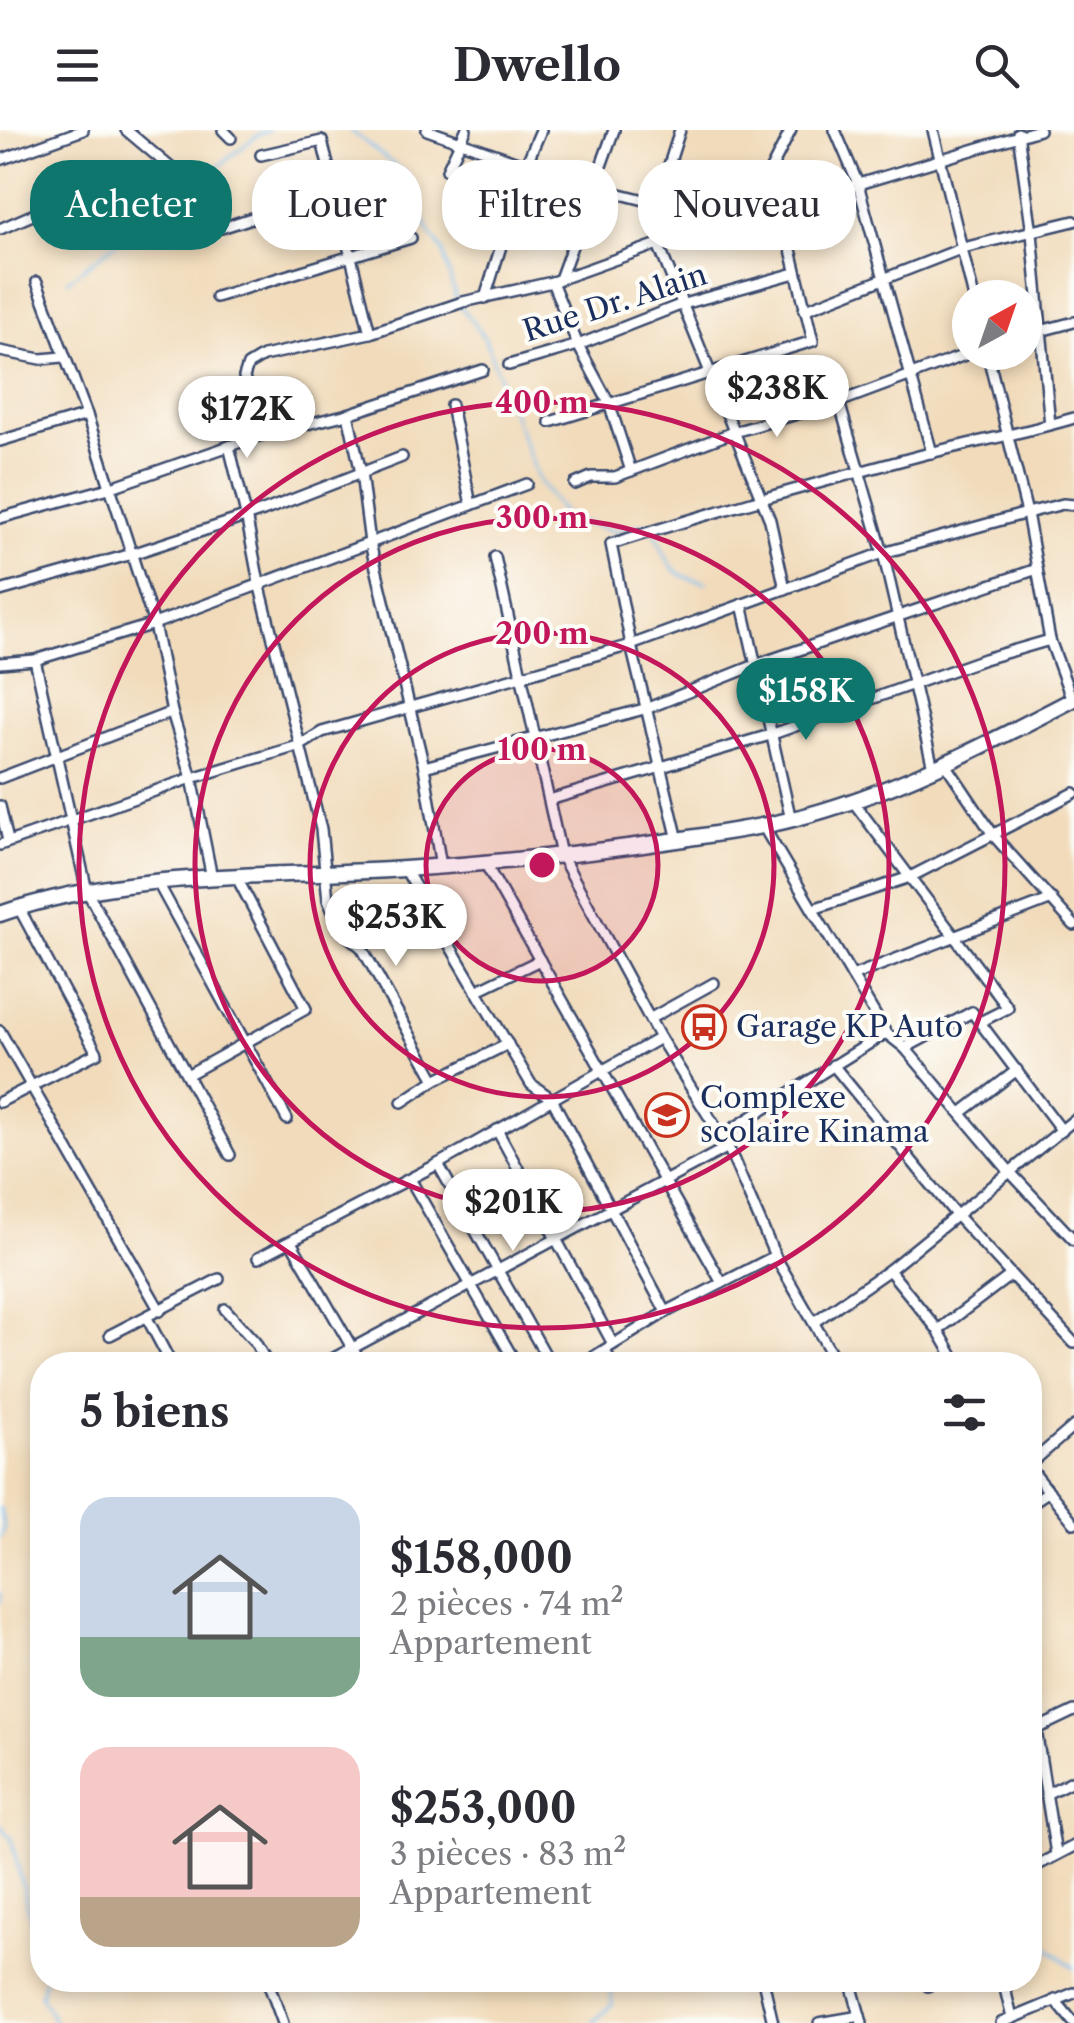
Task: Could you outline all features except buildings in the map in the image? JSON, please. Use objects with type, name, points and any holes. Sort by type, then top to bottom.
[{"type":"main road","points":[[0,914],[88,891],[236,876],[405,869],[597,853],[763,826],[852,800],[939,765],[1073,699]]},
{"type":"street","points":[[0,160],[83,130]]},
{"type":"street","points":[[126,130],[162,160]]},
{"type":"street","points":[[427,130],[510,160]]},
{"type":"street","points":[[452,160],[466,130]]},
{"type":"street","points":[[528,160],[541,130]]},
{"type":"street","points":[[603,160],[614,130]]},
{"type":"street","points":[[671,160],[680,130]]},
{"type":"street","points":[[776,160],[791,130]]},
{"type":"street","points":[[835,130],[858,184],[932,453]]},
{"type":"street","points":[[933,130],[970,280]]},
{"type":"street","points":[[858,184],[1018,133],[1039,130]]},
{"type":"street","points":[[1018,133],[1036,280]]},
{"type":"street","points":[[261,155],[322,141],[327,160]]},
{"type":"street","points":[[0,229],[30,216]]},
{"type":"street","points":[[804,310],[963,248],[1074,221]]},
{"type":"street","points":[[349,250],[370,333]]},
{"type":"street","points":[[216,297],[371,250]]},
{"type":"street","points":[[484,298],[499,250]]},
{"type":"street","points":[[568,250],[556,280],[578,344],[609,403],[631,472]]},
{"type":"street","points":[[258,436],[244,377],[248,365],[263,356],[370,333],[464,302],[556,280],[641,250]]},
{"type":"street","points":[[660,250],[770,520],[785,588]]},
{"type":"street","points":[[550,422],[813,341],[790,250]]},
{"type":"street","name":"Rue Dr. Alain","points":[[509,365],[578,344],[680,305],[795,273]]},
{"type":"street","points":[[37,282],[88,415],[154,624],[212,878]]},
{"type":"street","points":[[1042,330],[1074,322]]},
{"type":"street","points":[[1042,349],[1050,425]]},
{"type":"street","points":[[0,351],[41,360],[63,357]]},
{"type":"street","points":[[575,484],[591,477],[615,478],[734,432],[839,402],[952,360]]},
{"type":"street","points":[[0,518],[109,488],[258,436],[348,414],[484,370]]},
{"type":"street","points":[[992,370],[1027,513],[1050,640],[1073,699]]},
{"type":"street","points":[[839,402],[883,553],[912,685],[939,765],[994,836],[1074,925]]},
{"type":"street","points":[[451,406],[472,505]]},
{"type":"street","points":[[348,414],[370,544],[424,768],[441,866]]},
{"type":"street","points":[[0,441],[88,415]]},
{"type":"street","points":[[678,840],[611,544],[760,498],[932,453],[1009,438],[1074,418]]},
{"type":"street","points":[[228,446],[259,584],[302,745],[320,829],[328,900],[342,931],[362,948],[435,1080]]},
{"type":"street","points":[[0,591],[132,554],[402,457]]},
{"type":"street","points":[[0,663],[35,660],[154,624],[527,484]]},
{"type":"street","points":[[0,806],[4,843],[192,778],[302,745],[322,732],[631,645],[883,553],[1063,504],[1074,506]]},
{"type":"street","points":[[495,558],[561,855],[660,1038],[728,1147],[775,1256],[831,1352]]},
{"type":"street","points":[[424,768],[648,708],[758,664],[1036,570]]},
{"type":"street","points":[[742,604],[792,820]]},
{"type":"street","points":[[550,800],[770,735],[984,659],[1050,640]]},
{"type":"street","points":[[35,660],[88,891],[230,1155]]},
{"type":"street","points":[[0,778],[172,712]]},
{"type":"street","points":[[812,909],[910,877],[1074,793]]},
{"type":"street","points":[[852,800],[1008,1008],[980,1022]]},
{"type":"street","points":[[763,826],[886,1033],[905,1048],[1009,1172],[1074,1240]]},
{"type":"street","points":[[485,862],[722,1283]]},
{"type":"street","points":[[405,869],[531,1084],[552,1099],[666,1312]]},
{"type":"street","points":[[187,1075],[306,1009],[236,876]]},
{"type":"street","points":[[158,883],[288,1119]]},
{"type":"street","points":[[852,976],[1052,899]]},
{"type":"street","points":[[0,1102],[96,1053],[18,908]]},
{"type":"street","points":[[476,991],[540,960]]},
{"type":"street","points":[[651,1018],[714,983]]},
{"type":"street","points":[[905,1048],[972,1012],[1062,1131]]},
{"type":"street","points":[[0,1031],[160,1311]]},
{"type":"street","points":[[721,1136],[886,1033]]},
{"type":"street","points":[[258,1258],[438,1164],[660,1038]]},
{"type":"street","points":[[402,1102],[435,1080],[508,1044]]},
{"type":"street","points":[[833,1064],[956,1216],[1074,1343]]},
{"type":"street","points":[[960,1114],[1017,1070]]},
{"type":"street","points":[[814,1322],[889,1270],[1074,1120]]},
{"type":"street","points":[[498,1130],[558,1237],[611,1352]]},
{"type":"street","points":[[342,1352],[728,1147]]},
{"type":"street","points":[[438,1164],[544,1352]]},
{"type":"street","points":[[410,1178],[509,1352]]},
{"type":"street","points":[[291,1242],[355,1352]]},
{"type":"street","points":[[603,1352],[666,1312],[775,1256]]},
{"type":"street","points":[[889,1270],[938,1330],[951,1352]]},
{"type":"street","points":[[938,1330],[1010,1275]]},
{"type":"street","points":[[110,1336],[219,1279]]},
{"type":"street","points":[[224,1309],[261,1352]]},
{"type":"street","points":[[147,1318],[165,1352]]},
{"type":"street","points":[[1042,1455],[1074,1426]]},
{"type":"street","points":[[1042,1482],[1074,1523]]},
{"type":"street","points":[[1042,1496],[1049,1491]]},
{"type":"street","points":[[1042,1727],[1074,1711]]},
{"type":"street","points":[[1042,1775],[1056,1854]]},
{"type":"street","points":[[1046,1794],[1074,1780]]},
{"type":"street","points":[[1042,1864],[1074,1846]]},
{"type":"street","points":[[271,1992],[283,2023]]},
{"type":"street","points":[[766,1992],[773,2023]]},
{"type":"street","points":[[819,2023],[861,2020],[853,1992]]},
{"type":"street","points":[[1006,1992],[1012,2018]]},
{"type":"street","points":[[1001,2023],[1074,1992]]},
{"type":"street","points":[[1056,2000],[1074,2023]]},
{"type":"waterway","points":[[68,280],[157,212],[163,201],[192,187],[269,130]]},
{"type":"waterway","points":[[350,130],[408,176],[427,228],[443,252],[456,299]]},
{"type":"waterway","points":[[460,305],[485,339],[539,481],[566,518],[613,531],[651,526]]},
{"type":"waterway","points":[[655,532],[677,572],[706,582]]},
{"type":"waterway","points":[[0,1508],[4,1526],[0,1537]]},
{"type":"waterway","points":[[0,1593],[0,1602]]},
{"type":"waterway","points":[[0,1825],[11,1839],[30,1915]]},
{"type":"waterway","points":[[1045,1945],[1074,1968]]},
{"type":"waterway","points":[[42,1992],[55,2023]]},
{"type":"waterway","points":[[593,2023],[612,2004],[611,1992]]},
{"type":"place","name":"Garage KP Auto","points":[[704,1027]]},
{"type":"place","name":"Complexe scolaire Kinama","points":[[667,1115]]}]
